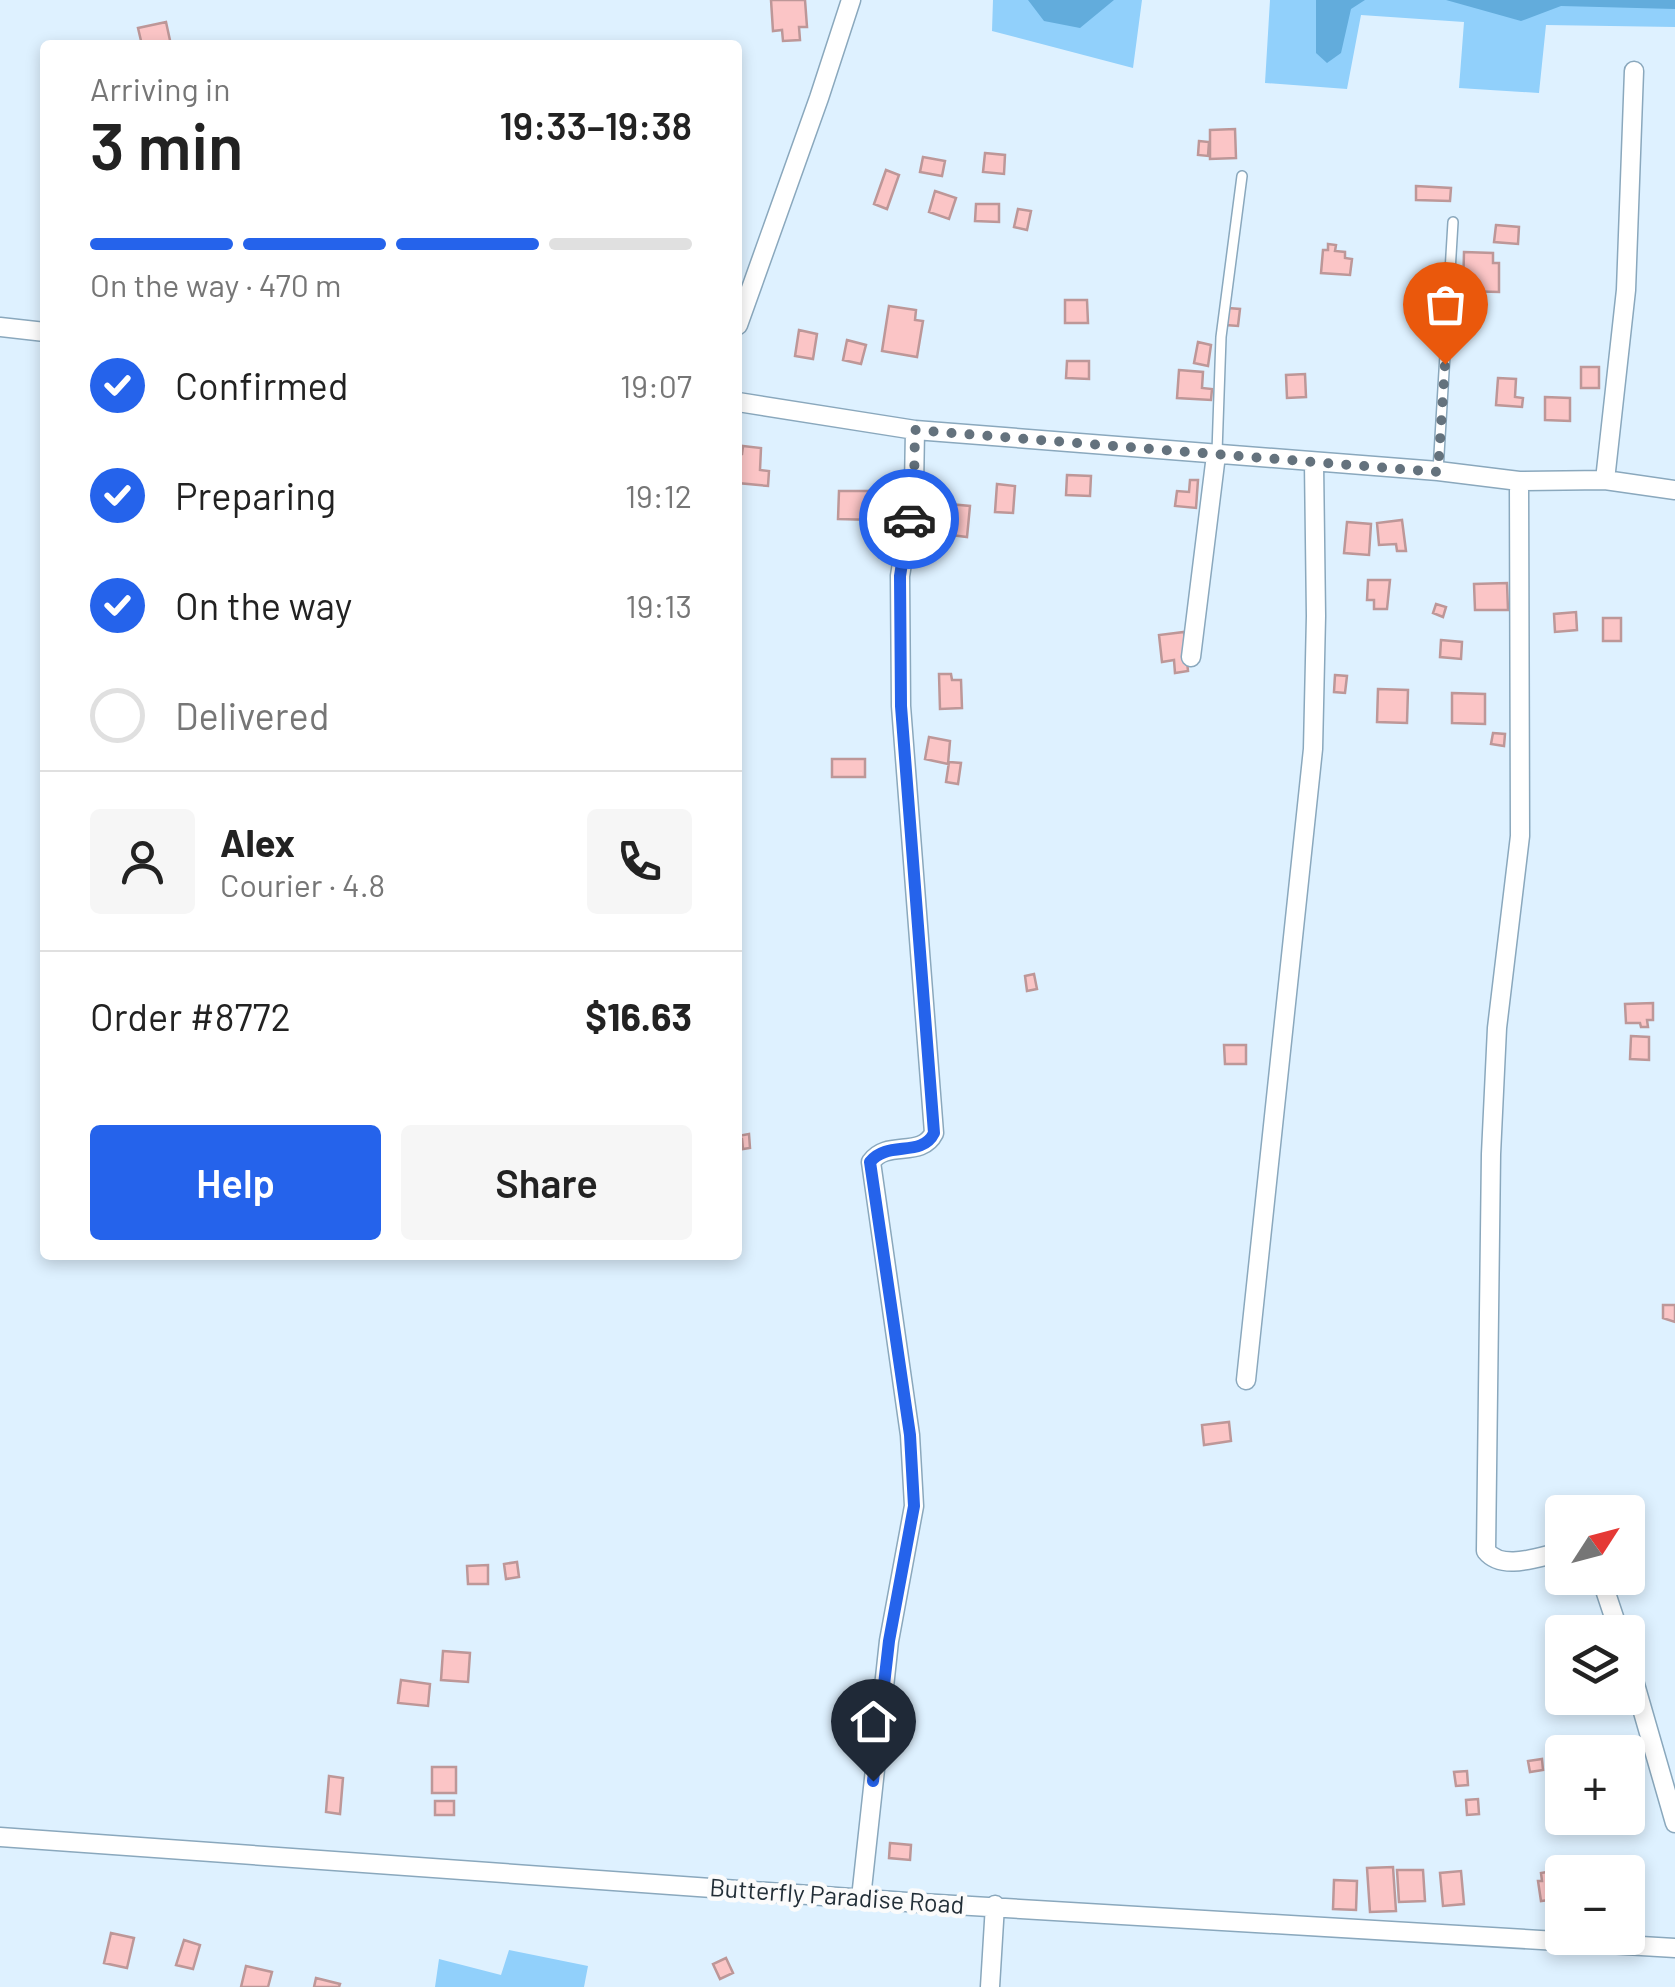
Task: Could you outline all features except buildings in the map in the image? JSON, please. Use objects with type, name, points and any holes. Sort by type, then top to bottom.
[{"type":"street","points":[[742,314],[851,0]]},
{"type":"street","points":[[1606,480],[1626,290],[1634,71]]},
{"type":"street","points":[[0,327],[40,331]]},
{"type":"street","points":[[742,403],[915,430],[1519,481],[1606,480],[1675,490]]},
{"type":"street","points":[[860,1898],[889,1641],[914,1506],[910,1435],[870,1162],[885,1150],[930,1142],[934,1133],[901,706],[900,576],[914,487],[915,430]]},
{"type":"street","points":[[1191,657],[1216,455]]},
{"type":"street","points":[[1246,1380],[1312,749],[1316,616],[1314,463]]},
{"type":"street","points":[[1519,481],[1520,836],[1497,1028],[1490,1154],[1486,1550],[1492,1558],[1509,1562],[1545,1555]]},
{"type":"street","points":[[1644,1715],[1675,1823]]},
{"type":"street","name":"Butterfly Paradise Road","points":[[0,1837],[860,1898],[1675,1948]]},
{"type":"street","points":[[990,1987],[996,1905]]},
{"type":"lane","points":[[1216,455],[1221,336],[1242,176]]},
{"type":"lane","points":[[1438,472],[1453,222]]},
{"type":"shaded area","points":[[993,0],[1142,0],[1133,68],[992,31]]},
{"type":"shaded area","points":[[1028,0],[1114,0],[1080,28],[1044,21]]},
{"type":"shaded area","points":[[1270,0],[1675,0],[1675,27],[1546,25],[1539,93],[1459,88],[1464,22],[1361,15],[1347,89],[1265,83]]},
{"type":"shaded area","points":[[1316,0],[1365,0],[1351,9],[1341,53],[1327,63],[1316,53]]},
{"type":"shaded area","points":[[1446,0],[1675,0],[1675,9],[1561,6],[1521,21]]},
{"type":"shaded area","points":[[509,1950],[588,1966],[584,1987],[435,1987],[439,1959],[501,1975]]},
{"type":"way so far","points":[[909,519],[915,430],[1438,472],[1445,364]]},
{"type":"route","points":[[873,1781],[889,1641],[914,1506],[910,1435],[870,1162],[885,1150],[930,1142],[934,1133],[901,706],[900,576],[909,519]]}]
